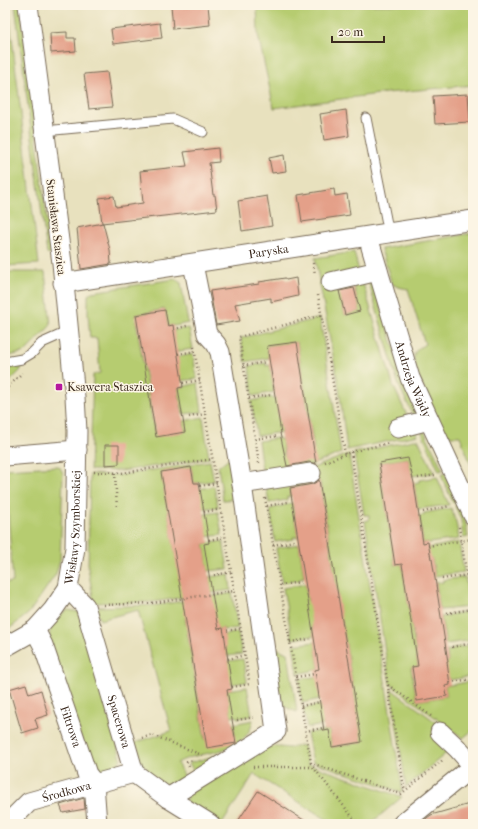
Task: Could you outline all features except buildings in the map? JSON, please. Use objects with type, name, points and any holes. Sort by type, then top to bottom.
[{"type":"street","name":"Stanisława Staszica","points":[[28,5],[69,331],[76,397],[77,450]]},
{"type":"street","name":"Paryska","points":[[63,283],[473,220]]},
{"type":"street","name":"Andrzeja Wajdy","points":[[369,237],[410,378],[470,508]]},
{"type":"street","points":[[168,798],[276,731],[242,484],[220,352],[216,344],[207,334],[193,264]]},
{"type":"street","points":[[322,285],[378,271]]},
{"type":"street","points":[[394,436],[429,420]]},
{"type":"street","points":[[5,456],[77,450]]},
{"type":"street","name":"Wisławy Szymborskiej","points":[[5,647],[35,630],[53,610],[68,588],[75,548],[77,450]]},
{"type":"street","points":[[242,484],[311,473]]},
{"type":"street","name":"Spacerowa","points":[[68,588],[85,606],[134,773]]},
{"type":"street","name":"Filtrowa","points":[[35,630],[43,645],[87,774],[94,783],[97,824]]},
{"type":"street","points":[[402,824],[473,766],[436,725]]},
{"type":"street","points":[[134,773],[168,798],[210,824]]},
{"type":"street","name":"Środkowa","points":[[7,824],[29,802],[134,773]]},
{"type":"lane","points":[[366,118],[389,234]]},
{"type":"lane","points":[[44,131],[172,119],[203,132]]},
{"type":"lane","points":[[5,362],[22,359],[32,353],[42,343],[69,331]]},
{"type":"path","points":[[312,257],[322,285],[322,315],[345,454]]},
{"type":"path","points":[[322,315],[239,337],[310,763],[320,778],[358,824]]},
{"type":"path","points":[[174,329],[190,325]]},
{"type":"path","points":[[194,345],[251,691]]},
{"type":"path","points":[[178,354],[195,351]]},
{"type":"path","points":[[243,366],[266,362]]},
{"type":"path","points":[[183,383],[200,380]]},
{"type":"path","points":[[249,398],[271,394]]},
{"type":"path","points":[[189,417],[205,414]]},
{"type":"path","points":[[255,439],[278,436]]},
{"type":"path","points":[[311,473],[310,468],[394,436]]},
{"type":"path","points":[[351,452],[404,788],[406,790]]},
{"type":"path","points":[[88,472],[122,473],[212,459]]},
{"type":"path","points":[[115,473],[117,509]]},
{"type":"path","points":[[200,486],[217,483]]},
{"type":"path","points":[[266,506],[288,502]]},
{"type":"path","points":[[423,512],[452,506],[470,508]]},
{"type":"path","points":[[204,512],[221,509]]},
{"type":"path","points":[[209,540],[226,537]]},
{"type":"path","points":[[428,546],[473,539]]},
{"type":"path","points":[[273,545],[294,541]]},
{"type":"path","points":[[214,575],[231,572]]},
{"type":"path","points":[[442,579],[473,574]]},
{"type":"path","points":[[280,585],[301,582]]},
{"type":"path","points":[[104,605],[152,603],[234,592]]},
{"type":"path","points":[[447,613],[473,609]]},
{"type":"path","points":[[224,631],[241,629]]},
{"type":"path","points":[[290,642],[310,639]]},
{"type":"path","points":[[452,647],[473,644]]},
{"type":"path","points":[[228,659],[245,655]]},
{"type":"path","points":[[296,678],[315,674]]},
{"type":"path","points":[[450,682],[473,679]]},
{"type":"path","points":[[232,687],[250,684]]},
{"type":"path","points":[[388,685],[436,725]]},
{"type":"path","points":[[300,706],[320,702]]},
{"type":"path","points":[[254,710],[256,723]]},
{"type":"path","points":[[237,720],[255,717]]},
{"type":"path","points":[[305,731],[324,728]]},
{"type":"path","points":[[310,763],[401,794],[457,748]]},
{"type":"path","points":[[196,780],[187,762],[206,756]]},
{"type":"green space","points":[[5,5],[8,5],[39,264],[5,266]]},
{"type":"green space","points":[[15,5],[20,5],[51,253],[47,254]]},
{"type":"green space","points":[[257,5],[473,5],[473,85],[386,93],[274,108],[258,35]]},
{"type":"green space","points":[[473,233],[473,470],[460,436],[451,436],[444,433],[426,394],[414,361],[415,353],[425,344],[408,289],[392,284],[381,249]]},
{"type":"green space","points":[[354,252],[359,272],[337,285],[345,315],[360,311],[353,282],[362,280],[393,385],[409,420],[418,435],[347,450],[339,388],[315,258]]},
{"type":"green space","points":[[5,272],[45,272],[51,325],[25,352],[5,357]]},
{"type":"green space","points":[[175,279],[181,283],[188,323],[168,326],[165,309],[135,315],[155,436],[185,432],[184,421],[203,417],[209,458],[122,471],[90,470],[93,375],[100,373],[97,338],[90,338],[88,295],[92,292]]},
{"type":"green space","points":[[368,280],[373,283],[416,414],[414,417],[398,383]]},
{"type":"green space","points":[[320,318],[341,453],[309,466],[263,476],[258,441],[278,438],[282,439],[284,455],[314,449],[297,342],[267,346],[269,358],[245,362],[241,338]]},
{"type":"green space","points":[[189,328],[193,349],[172,352],[174,330]]},
{"type":"green space","points":[[193,354],[197,379],[177,381],[173,359]]},
{"type":"green space","points":[[266,363],[266,366],[270,365],[274,392],[253,396],[249,366]]},
{"type":"green space","points":[[23,364],[20,371],[5,386],[5,366]]},
{"type":"green space","points":[[198,383],[202,412],[183,414],[178,388]]},
{"type":"green space","points":[[271,397],[276,398],[281,432],[257,436],[251,401]]},
{"type":"green space","points":[[420,428],[423,428],[443,470],[439,471]]},
{"type":"green space","points":[[418,439],[434,473],[412,476],[408,458],[379,463],[395,565],[402,564],[418,666],[411,668],[417,701],[447,696],[445,686],[473,681],[473,730],[463,738],[390,684],[365,521],[369,520],[369,515],[364,515],[354,453]]},
{"type":"green space","points":[[349,454],[402,788],[401,792],[313,762],[307,733],[329,730],[332,747],[362,742],[342,621],[312,626],[314,636],[292,639],[283,588],[305,584],[308,601],[338,596],[320,482],[290,487],[291,496],[287,497],[287,500],[269,503],[266,486]]},
{"type":"green space","points":[[230,457],[239,499],[223,500],[218,467]]},
{"type":"green space","points":[[210,461],[214,481],[194,483],[191,467],[161,472],[182,593],[211,589],[209,577],[229,574],[231,590],[153,602],[94,603],[88,568],[90,474],[122,475]]},
{"type":"green space","points":[[59,466],[63,473],[60,560],[56,574],[29,613],[13,626],[5,630],[5,583],[13,582],[5,469]]},
{"type":"green space","points":[[445,473],[457,501],[453,503],[441,475]]},
{"type":"green space","points":[[437,477],[449,505],[418,509],[414,483],[419,482],[419,480]]},
{"type":"green space","points":[[214,486],[218,507],[199,509],[195,490]]},
{"type":"green space","points":[[292,503],[298,537],[275,542],[270,509]]},
{"type":"green space","points":[[459,505],[465,518],[468,537],[463,538],[461,520],[455,506]]},
{"type":"green space","points":[[451,508],[456,522],[459,539],[423,543],[419,516],[424,515],[424,513]]},
{"type":"green space","points":[[218,512],[222,535],[203,537],[200,516]]},
{"type":"green space","points":[[223,541],[228,569],[208,571],[204,544]]},
{"type":"green space","points":[[459,542],[464,572],[435,576],[432,559],[425,560],[429,548]]},
{"type":"green space","points":[[299,544],[304,577],[300,578],[300,580],[282,583],[276,548]]},
{"type":"green space","points":[[465,577],[470,607],[440,610],[436,583],[443,582],[443,580]]},
{"type":"green space","points":[[232,593],[238,628],[223,630],[223,628],[218,629],[185,618],[205,740],[235,735],[233,724],[253,720],[249,732],[241,741],[232,746],[222,750],[187,758],[177,763],[186,779],[175,783],[166,784],[151,776],[131,744],[171,731],[138,610],[100,620],[95,607],[158,605]]},
{"type":"green space","points":[[68,610],[79,612],[121,758],[114,770],[108,774],[100,776],[92,771],[49,643],[52,623],[58,616]]},
{"type":"green space","points":[[471,611],[473,640],[446,644],[441,617]]},
{"type":"green space","points":[[238,632],[242,654],[228,656],[219,636]]},
{"type":"green space","points":[[315,642],[319,669],[298,674],[293,645]]},
{"type":"green space","points":[[473,645],[473,676],[450,680],[450,678],[444,679],[441,663],[448,662],[447,651],[453,650],[453,648]]},
{"type":"green space","points":[[272,647],[288,653],[297,712],[281,705]]},
{"type":"green space","points":[[243,659],[247,682],[232,684],[231,682],[226,683],[228,661]]},
{"type":"green space","points":[[320,676],[324,698],[302,703],[299,679]]},
{"type":"green space","points":[[247,687],[252,716],[237,718],[237,716],[231,717],[227,690]]},
{"type":"green space","points":[[391,689],[456,737],[451,749],[406,787]]},
{"type":"green space","points":[[325,704],[323,725],[307,728],[303,708]]},
{"type":"green space","points":[[304,745],[308,764],[402,797],[370,824],[334,824],[254,774],[222,824],[187,804],[186,799],[189,789],[268,746],[290,748]]},
{"type":"green space","points":[[234,751],[195,773],[189,763]]},
{"type":"place","name":"Ksawera Staszica","points":[[59,387]]}]
